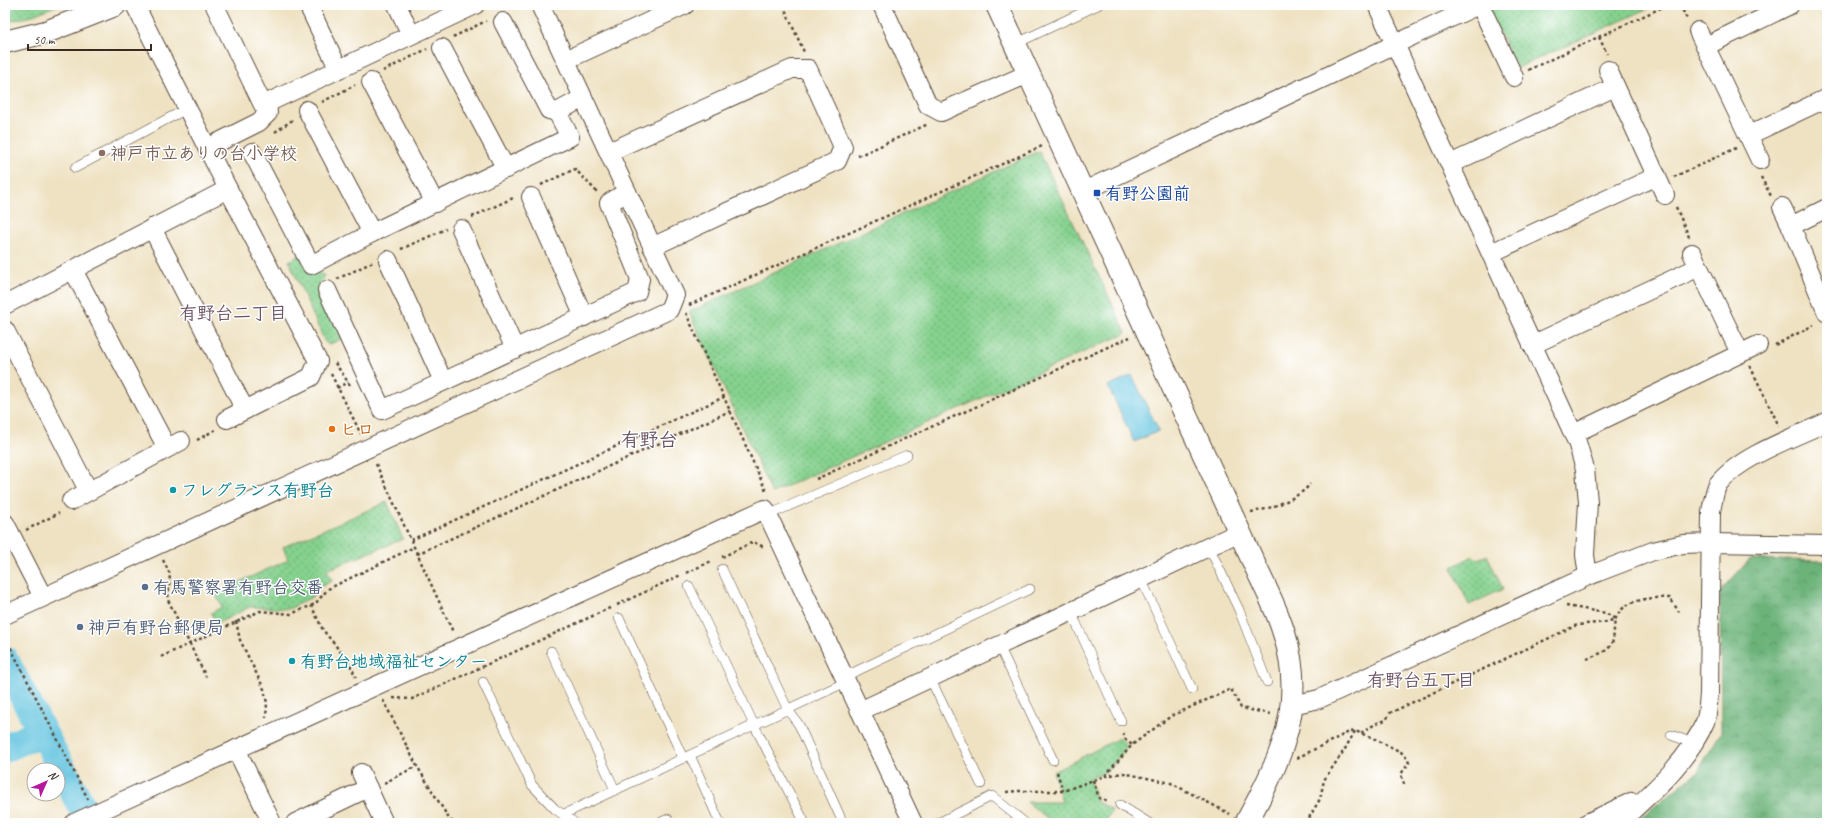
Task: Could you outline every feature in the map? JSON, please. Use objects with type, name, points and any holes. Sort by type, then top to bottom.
[{"type":"street","points":[[5,42],[46,32],[115,5]]},
{"type":"street","points":[[135,5],[228,189],[318,361],[311,377],[228,419]]},
{"type":"street","points":[[308,5],[339,70]]},
{"type":"street","points":[[397,5],[411,35]]},
{"type":"street","points":[[215,6],[263,105],[475,5]]},
{"type":"street","points":[[5,615],[669,310],[675,295],[540,5]]},
{"type":"street","points":[[566,60],[685,5]]},
{"type":"street","points":[[882,5],[928,105],[941,112],[1028,74]]},
{"type":"street","points":[[997,5],[1240,532],[1283,631],[1290,658],[1291,712],[1277,762],[1268,784],[1246,823]]},
{"type":"street","points":[[1377,5],[1573,434],[1584,469],[1588,502],[1586,555],[1588,576]]},
{"type":"street","points":[[1082,192],[1479,5],[1514,77]]},
{"type":"street","points":[[1760,160],[1702,39],[1790,5]]},
{"type":"street","points":[[503,22],[549,110],[557,112],[583,98]]},
{"type":"street","points":[[442,48],[506,169]]},
{"type":"street","points":[[608,152],[792,69],[808,69],[843,147],[836,161],[652,247]]},
{"type":"street","points":[[1491,253],[1661,185],[1608,70]]},
{"type":"street","points":[[371,82],[435,202]]},
{"type":"street","points":[[1450,164],[1615,87]]},
{"type":"street","points":[[1750,138],[1827,98]]},
{"type":"street","points":[[208,148],[259,122],[268,113],[268,103]]},
{"type":"street","points":[[306,110],[372,233]]},
{"type":"street","points":[[252,152],[311,265],[372,233],[570,137],[557,112]]},
{"type":"street","points":[[5,305],[228,189]]},
{"type":"street","points":[[327,290],[382,410],[637,292],[640,279],[609,203],[627,192]]},
{"type":"street","points":[[531,197],[584,317]]},
{"type":"street","points":[[1782,207],[1791,226],[1822,316]]},
{"type":"street","points":[[1791,226],[1827,208]]},
{"type":"street","points":[[152,228],[245,410]]},
{"type":"street","points":[[461,229],[515,349]]},
{"type":"street","points":[[388,260],[443,381]]},
{"type":"street","points":[[1532,345],[1696,260],[1740,353]]},
{"type":"street","points":[[5,330],[78,497],[176,444],[73,270]]},
{"type":"street","points":[[1573,434],[1758,345]]},
{"type":"street","points":[[1619,823],[1672,772],[1693,743],[1705,720],[1709,694],[1711,511],[1717,486],[1733,469],[1755,456],[1827,422]]},
{"type":"street","points":[[74,823],[765,509],[913,823]]},
{"type":"street","points":[[9,530],[43,597]]},
{"type":"street","points":[[860,711],[1240,532]]},
{"type":"street","points":[[1291,712],[1588,576],[1653,551],[1683,544],[1711,543],[1827,545]]},
{"type":"street","points":[[236,749],[272,823]]},
{"type":"street","points":[[295,823],[366,784],[384,823]]},
{"type":"street","points":[[1587,823],[1631,802],[1636,807]]},
{"type":"lane","points":[[1015,44],[1098,5]]},
{"type":"lane","points":[[75,168],[188,108]]},
{"type":"lane","points":[[768,515],[907,455]]},
{"type":"lane","points":[[1209,547],[1240,610],[1267,682]]},
{"type":"lane","points":[[722,569],[843,823]]},
{"type":"lane","points":[[1141,579],[1192,689]]},
{"type":"lane","points":[[689,586],[754,725],[806,823]]},
{"type":"lane","points":[[564,814],[788,710],[845,680],[1030,589]]},
{"type":"lane","points":[[1071,612],[1120,721]]},
{"type":"lane","points":[[619,618],[720,823]]},
{"type":"lane","points":[[999,646],[1053,760]]},
{"type":"lane","points":[[551,651],[615,790]]},
{"type":"lane","points":[[930,678],[982,784]]},
{"type":"lane","points":[[483,682],[532,784],[555,809],[575,823]]},
{"type":"lane","points":[[1670,735],[1693,743]]},
{"type":"lane","points":[[938,823],[992,796],[1025,823]]},
{"type":"lane","points":[[1120,806],[1150,823]]},
{"type":"path","points":[[783,5],[804,51],[801,69]]},
{"type":"path","points":[[1514,77],[1667,5]]},
{"type":"path","points":[[840,154],[855,158],[929,124],[937,110]]},
{"type":"path","points":[[770,497],[683,308],[1058,138]]},
{"type":"path","points":[[1696,260],[1695,251],[1670,193],[1661,185],[1750,138]]},
{"type":"path","points":[[1760,160],[1754,163],[1777,209],[1782,207]]},
{"type":"path","points":[[1758,345],[1761,352],[1815,326],[1822,316]]},
{"type":"path","points":[[811,481],[1131,337]]},
{"type":"path","points":[[1740,353],[1748,360],[1786,441]]},
{"type":"path","points":[[330,372],[368,448],[460,647]]},
{"type":"path","points":[[337,388],[348,382]]},
{"type":"path","points":[[411,540],[724,397]]},
{"type":"path","points":[[417,554],[730,411]]},
{"type":"path","points":[[176,444],[182,448],[229,423],[228,419]]},
{"type":"path","points":[[1247,511],[1252,512],[1265,510],[1305,491],[1310,484]]},
{"type":"path","points":[[9,530],[71,507],[78,497]]},
{"type":"path","points":[[453,823],[417,766],[381,697],[412,698],[753,542],[788,558]]},
{"type":"path","points":[[156,545],[170,574],[168,600],[206,677]]},
{"type":"path","points":[[161,657],[260,611],[291,614],[315,604],[328,588],[414,548]]},
{"type":"path","points":[[1587,659],[1605,651],[1611,645],[1614,636],[1615,619],[1619,612],[1625,607],[1641,600],[1653,597],[1670,598],[1679,612]]},
{"type":"path","points":[[311,605],[323,630],[348,661],[363,691]]},
{"type":"path","points":[[1563,605],[1606,613],[1615,619]]},
{"type":"path","points":[[1361,733],[1377,723],[1386,720],[1390,712],[1577,625],[1607,622],[1615,619]]},
{"type":"path","points":[[236,621],[240,640],[266,696],[266,735]]},
{"type":"path","points":[[5,637],[95,813]]},
{"type":"path","points":[[1105,776],[1132,745],[1149,730],[1171,716],[1232,690],[1241,708],[1270,714],[1291,712]]},
{"type":"path","points":[[1306,823],[1320,799],[1324,780],[1355,731]]},
{"type":"path","points":[[1297,759],[1347,733],[1355,731],[1400,752],[1407,758],[1409,763],[1401,774],[1404,784]]},
{"type":"path","points":[[1053,760],[1063,791]]},
{"type":"path","points":[[366,784],[417,766]]},
{"type":"path","points":[[992,796],[1018,791],[1063,791],[1105,776],[1123,773],[1171,783],[1246,823]]},
{"type":"path","points":[[1093,780],[1099,798],[1120,806]]},
{"type":"green space","points":[[5,5],[58,5],[28,17],[5,22]]},
{"type":"green space","points":[[1486,5],[1656,5],[1517,68]]},
{"type":"green space","points":[[1039,151],[1126,333],[772,493],[689,312]]},
{"type":"green space","points":[[300,255],[308,271],[324,275],[318,289],[344,338],[328,345],[325,342],[289,261]]},
{"type":"green space","points":[[387,502],[403,539],[327,570],[332,581],[316,589],[312,597],[289,609],[250,607],[216,624],[211,613],[222,607],[215,593],[288,560],[283,547]]},
{"type":"green space","points":[[1487,555],[1503,589],[1469,605],[1452,567],[1473,556],[1478,559]]},
{"type":"green space","points":[[1750,559],[1827,561],[1827,823],[1634,823],[1698,771],[1721,732],[1720,592]]},
{"type":"green space","points":[[1119,738],[1126,743],[1126,749],[1106,772],[1089,779],[1097,802],[1112,810],[1105,823],[1053,823],[1027,802],[1062,802],[1053,772]]},
{"type":"water","points":[[1132,375],[1159,431],[1134,442],[1108,386]]},
{"type":"waterway","points":[[5,661],[83,809]]},
{"type":"waterway","points":[[5,748],[42,732]]},
{"type":"place","name":"神戸市立ありの台小学校","points":[[102,153]]},
{"type":"place","name":"有野公園前","points":[[1097,193]]},
{"type":"place","name":"ヒロ","points":[[332,429]]},
{"type":"place","name":"フレグランス有野台","points":[[173,490]]},
{"type":"place","name":"有馬警察署有野台交番","points":[[145,587]]},
{"type":"place","name":"神戸有野台郵便局","points":[[80,627]]},
{"type":"place","name":"有野台地域福祉センター","points":[[292,661]]},
{"type":"district","name":"有野台二丁目","points":[[233,313]]},
{"type":"district","name":"有野台","points":[[649,439]]},
{"type":"district","name":"有野台五丁目","points":[[1421,680]]}]
